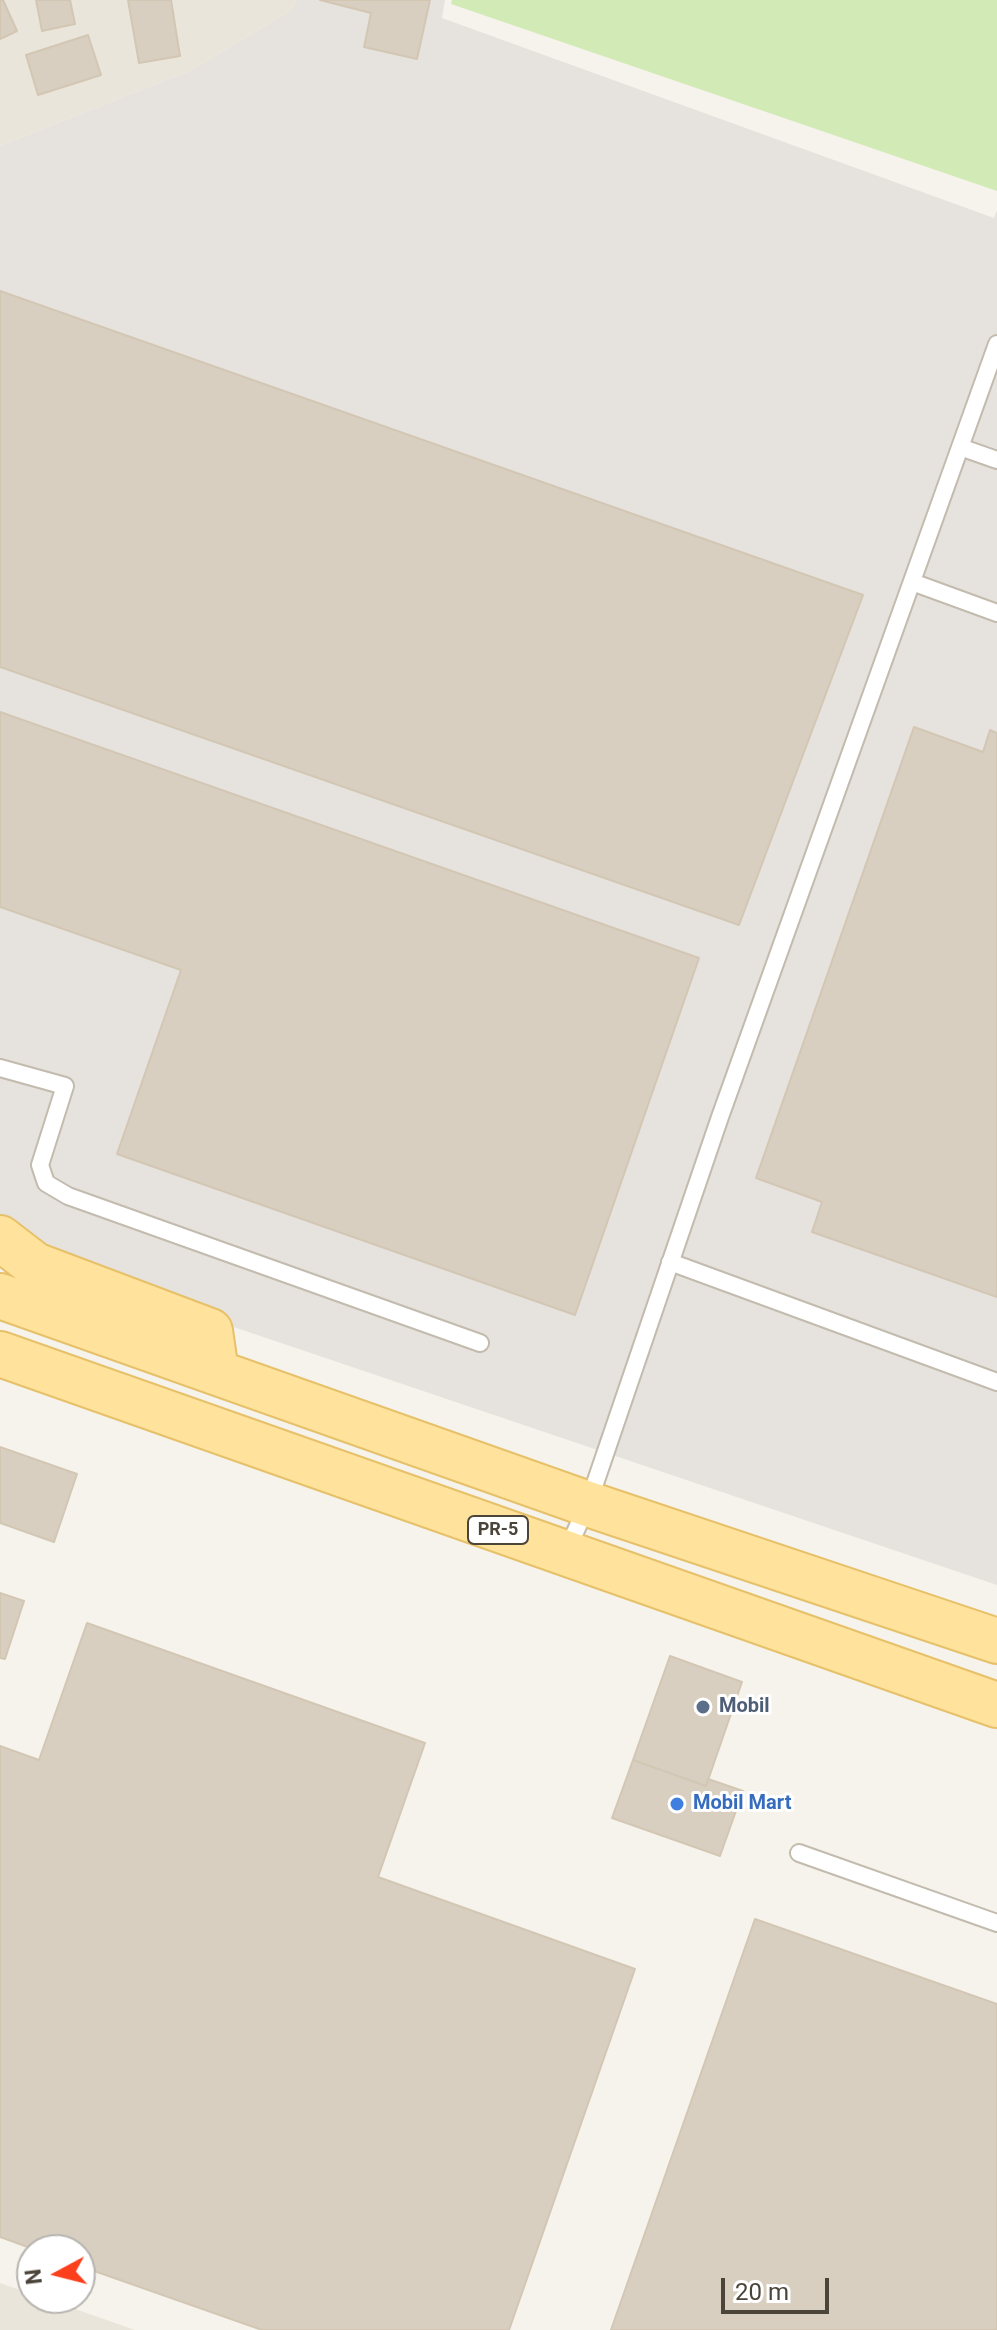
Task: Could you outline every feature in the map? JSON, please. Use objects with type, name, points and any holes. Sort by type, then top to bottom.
[{"type":"main road","points":[[0,1238],[35,1265],[210,1331],[216,1372]]},
{"type":"main road","points":[[0,1296],[588,1504],[997,1641]]},
{"type":"main road","name":"PR-5","points":[[0,1354],[997,1705]]},
{"type":"lane","points":[[565,1554],[588,1504],[670,1262],[997,344]]},
{"type":"lane","points":[[960,447],[997,460]]},
{"type":"lane","points":[[912,582],[997,613]]},
{"type":"lane","points":[[0,1068],[65,1086],[40,1165],[46,1183],[68,1196],[480,1343]]},
{"type":"lane","points":[[670,1262],[997,1382]]},
{"type":"lane","points":[[799,1853],[997,1923]]},
{"type":"shaded area","points":[[0,0],[296,0],[292,10],[192,70],[0,146]]},
{"type":"shaded area","points":[[296,0],[445,0],[442,18],[994,218],[997,210],[997,1585],[0,1248],[0,146],[192,70],[292,10]]},
{"type":"shaded area","points":[[0,2283],[16,2288],[16,2314],[90,2314],[135,2330],[0,2330]]},
{"type":"green space","points":[[452,0],[997,0],[997,191],[451,4]]},
{"type":"building","points":[[0,0],[3,0],[17,31],[0,39]]},
{"type":"building","points":[[36,0],[70,0],[75,24],[42,31]]},
{"type":"building","points":[[128,0],[171,0],[180,56],[139,63]]},
{"type":"building","points":[[320,0],[430,0],[417,59],[364,47],[371,13]]},
{"type":"building","points":[[88,35],[101,75],[38,95],[26,55]]},
{"type":"building","points":[[0,291],[863,595],[739,925],[0,667]]},
{"type":"building","points":[[0,712],[699,958],[575,1315],[117,1154],[181,970],[0,907]]},
{"type":"building","points":[[914,727],[983,752],[990,730],[997,733],[997,1297],[812,1232],[822,1202],[756,1178]]},
{"type":"building","points":[[0,1447],[77,1474],[54,1542],[0,1523]]},
{"type":"building","points":[[0,1593],[24,1601],[5,1659],[0,1658]]},
{"type":"building","points":[[87,1623],[425,1743],[378,1877],[635,1969],[509,2330],[262,2330],[96,2272],[96,2234],[16,2234],[16,2243],[0,2237],[0,1746],[39,1760]]},
{"type":"building","points":[[670,1656],[742,1682],[706,1786],[633,1760]]},
{"type":"building","name":"Mobil Mart","points":[[633,1760],[706,1786],[708,1779],[743,1791],[720,1856],[612,1818]]},
{"type":"building","points":[[755,1919],[997,2004],[997,2330],[611,2330]]},
{"type":"place","name":"Mobil","points":[[703,1707]]},
{"type":"place","name":"Mobil Mart","points":[[677,1804]]}]
